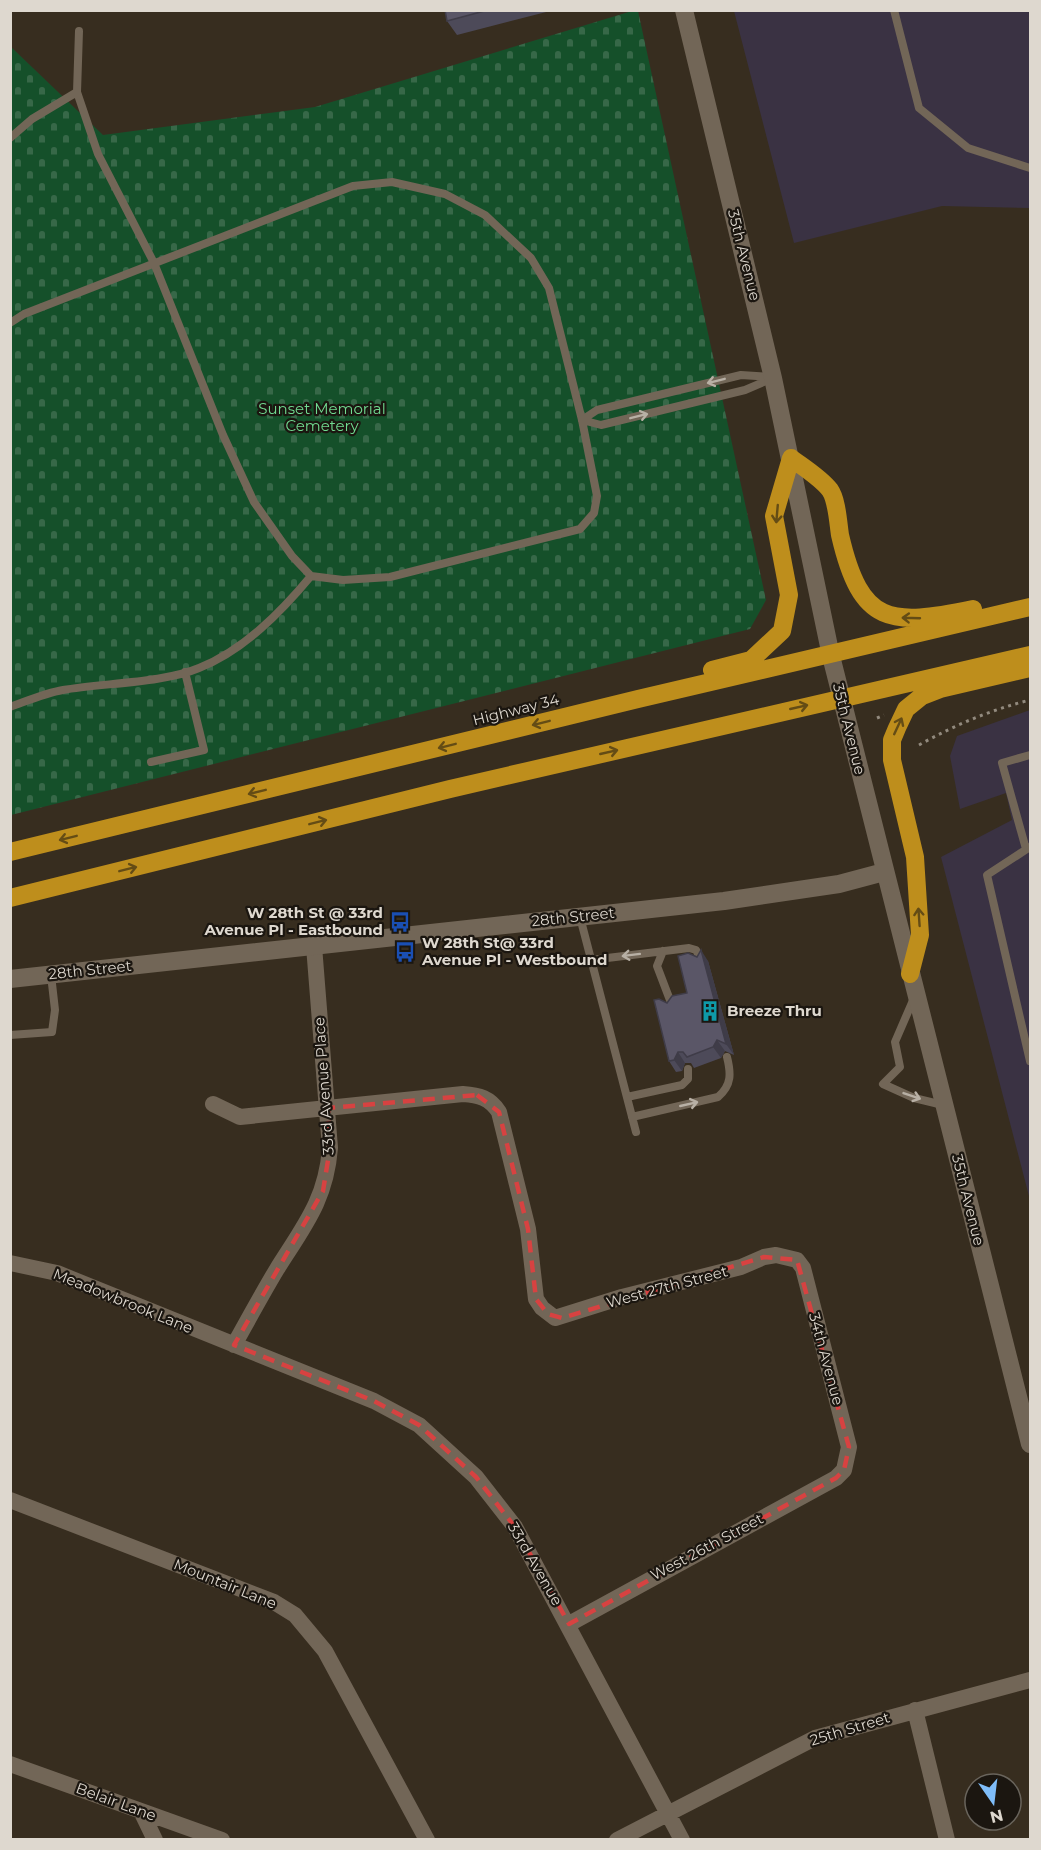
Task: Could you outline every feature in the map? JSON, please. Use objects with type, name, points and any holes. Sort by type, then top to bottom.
[{"type":"highway","points":[[638,699],[665,682],[751,660],[782,631],[789,595],[774,516],[791,458],[831,491],[853,581],[864,598],[880,611],[900,618],[927,619],[1030,598]]},
{"type":"highway","name":"Highway 34","points":[[10,852],[638,699],[831,656],[1030,607]]},
{"type":"highway","points":[[10,898],[450,789],[1030,655]]},
{"type":"highway","points":[[910,974],[920,935],[915,857],[892,760],[894,734],[906,709],[922,696],[940,689],[1030,668]]},
{"type":"main road","name":"35th Avenue","points":[[684,10],[773,378],[831,656],[915,996],[1030,1444]]},
{"type":"main road","name":"28th Street","points":[[10,979],[777,893],[839,884],[884,872]]},
{"type":"street","name":"33rd Avenue Place","points":[[234,1345],[277,1270],[314,1212],[323,1191],[330,1148],[314,946]]},
{"type":"street","name":"West 27th Street","points":[[328,1108],[463,1094],[477,1095],[494,1103],[499,1112],[528,1229],[536,1299],[548,1314],[555,1318],[562,1318],[622,1297],[741,1267],[764,1257],[787,1256]]},
{"type":"street","points":[[213,1104],[240,1117],[328,1108]]},
{"type":"street","name":"34th Avenue","points":[[787,1256],[797,1260],[803,1268],[849,1447],[844,1470]]},
{"type":"street","name":"Meadowbrook Lane","points":[[10,1263],[57,1273],[234,1345]]},
{"type":"street","name":"33rd Avenue","points":[[234,1345],[374,1401],[419,1425],[476,1477],[515,1527],[569,1624],[682,1839]]},
{"type":"street","name":"West 26th Street","points":[[569,1624],[694,1553],[836,1478],[844,1470]]},
{"type":"street","name":"Mountair Lane","points":[[10,1500],[274,1602],[296,1615],[325,1651],[428,1839]]},
{"type":"street","name":"25th Street","points":[[617,1839],[815,1738],[1030,1680]]},
{"type":"street","points":[[915,1710],[947,1839]]},
{"type":"street","name":"Belair Lane","points":[[10,1764],[222,1839]]},
{"type":"street","points":[[141,1811],[155,1839]]},
{"type":"lane","points":[[894,10],[919,108],[968,148],[1030,168]]},
{"type":"lane","points":[[10,323],[24,314],[154,263],[353,186],[393,183],[445,194],[485,215],[531,258],[549,288],[582,420],[597,496],[594,513],[580,529],[390,577],[343,580],[311,576],[292,556],[254,502],[223,435],[154,263],[98,154],[77,92],[79,31]]},
{"type":"lane","points":[[10,138],[32,119],[77,92]]},
{"type":"lane","points":[[582,420],[597,410],[741,375],[773,378]]},
{"type":"lane","points":[[582,420],[601,426],[745,390],[773,378]]},
{"type":"lane","points":[[10,706],[60,690],[198,669],[239,644],[281,612],[311,576]]},
{"type":"lane","points":[[151,762],[204,750],[186,672]]},
{"type":"lane","points":[[1030,755],[1002,763],[1028,848],[987,875],[1027,1025],[1030,1061]]},
{"type":"lane","points":[[580,916],[636,1132]]},
{"type":"lane","points":[[591,960],[689,948],[696,950],[702,962]]},
{"type":"lane","points":[[663,951],[657,966],[673,1008]]},
{"type":"lane","points":[[10,1035],[52,1032],[55,1010],[51,975]]},
{"type":"lane","points":[[915,996],[895,1042],[900,1067],[883,1084],[914,1098],[943,1105]]},
{"type":"lane","points":[[632,1117],[718,1097],[728,1089],[730,1077],[727,1057]]},
{"type":"lane","points":[[627,1097],[682,1085],[688,1079],[688,1069]]},
{"type":"path","points":[[919,745],[954,725],[1030,700]]},
{"type":"path","points":[[882,708],[884,715],[889,719]]},
{"type":"path","points":[[877,718],[884,715]]},
{"type":"highlighted area","points":[[477,1095],[499,1112],[528,1229],[536,1299],[548,1314],[562,1318],[764,1257],[797,1260],[849,1447],[844,1470],[836,1478],[569,1624],[515,1527],[476,1477],[419,1425],[374,1401],[234,1345],[323,1191],[330,1148],[328,1108]]},
{"type":"shaded area","points":[[734,11],[1030,11],[1030,208],[942,206],[794,243]]},
{"type":"shaded area","points":[[1030,710],[1030,1200],[941,857],[1012,820],[1006,793],[960,809],[950,756],[957,736]]},
{"type":"green space","name":"Sunset Memorial Cemetery","points":[[638,11],[766,600],[750,629],[11,815],[10,46],[103,135],[315,107]]},
{"type":"building","points":[[445,10],[488,10],[447,21]]},
{"type":"building","points":[[701,950],[726,1044],[717,1040],[713,1047],[687,1057],[683,1052],[678,1052],[674,1060],[669,1061],[654,1000],[659,999],[667,1003],[672,996],[687,993],[678,956],[688,953],[697,957]]},
{"type":"place","name":"W 28th St @ 33rd Avenue Pl - Eastbound","points":[[400,922]]},
{"type":"place","name":"W 28th St@ 33rd Avenue Pl - Westbound","points":[[405,952]]},
{"type":"place","name":"Breeze Thru","points":[[710,1011]]}]
